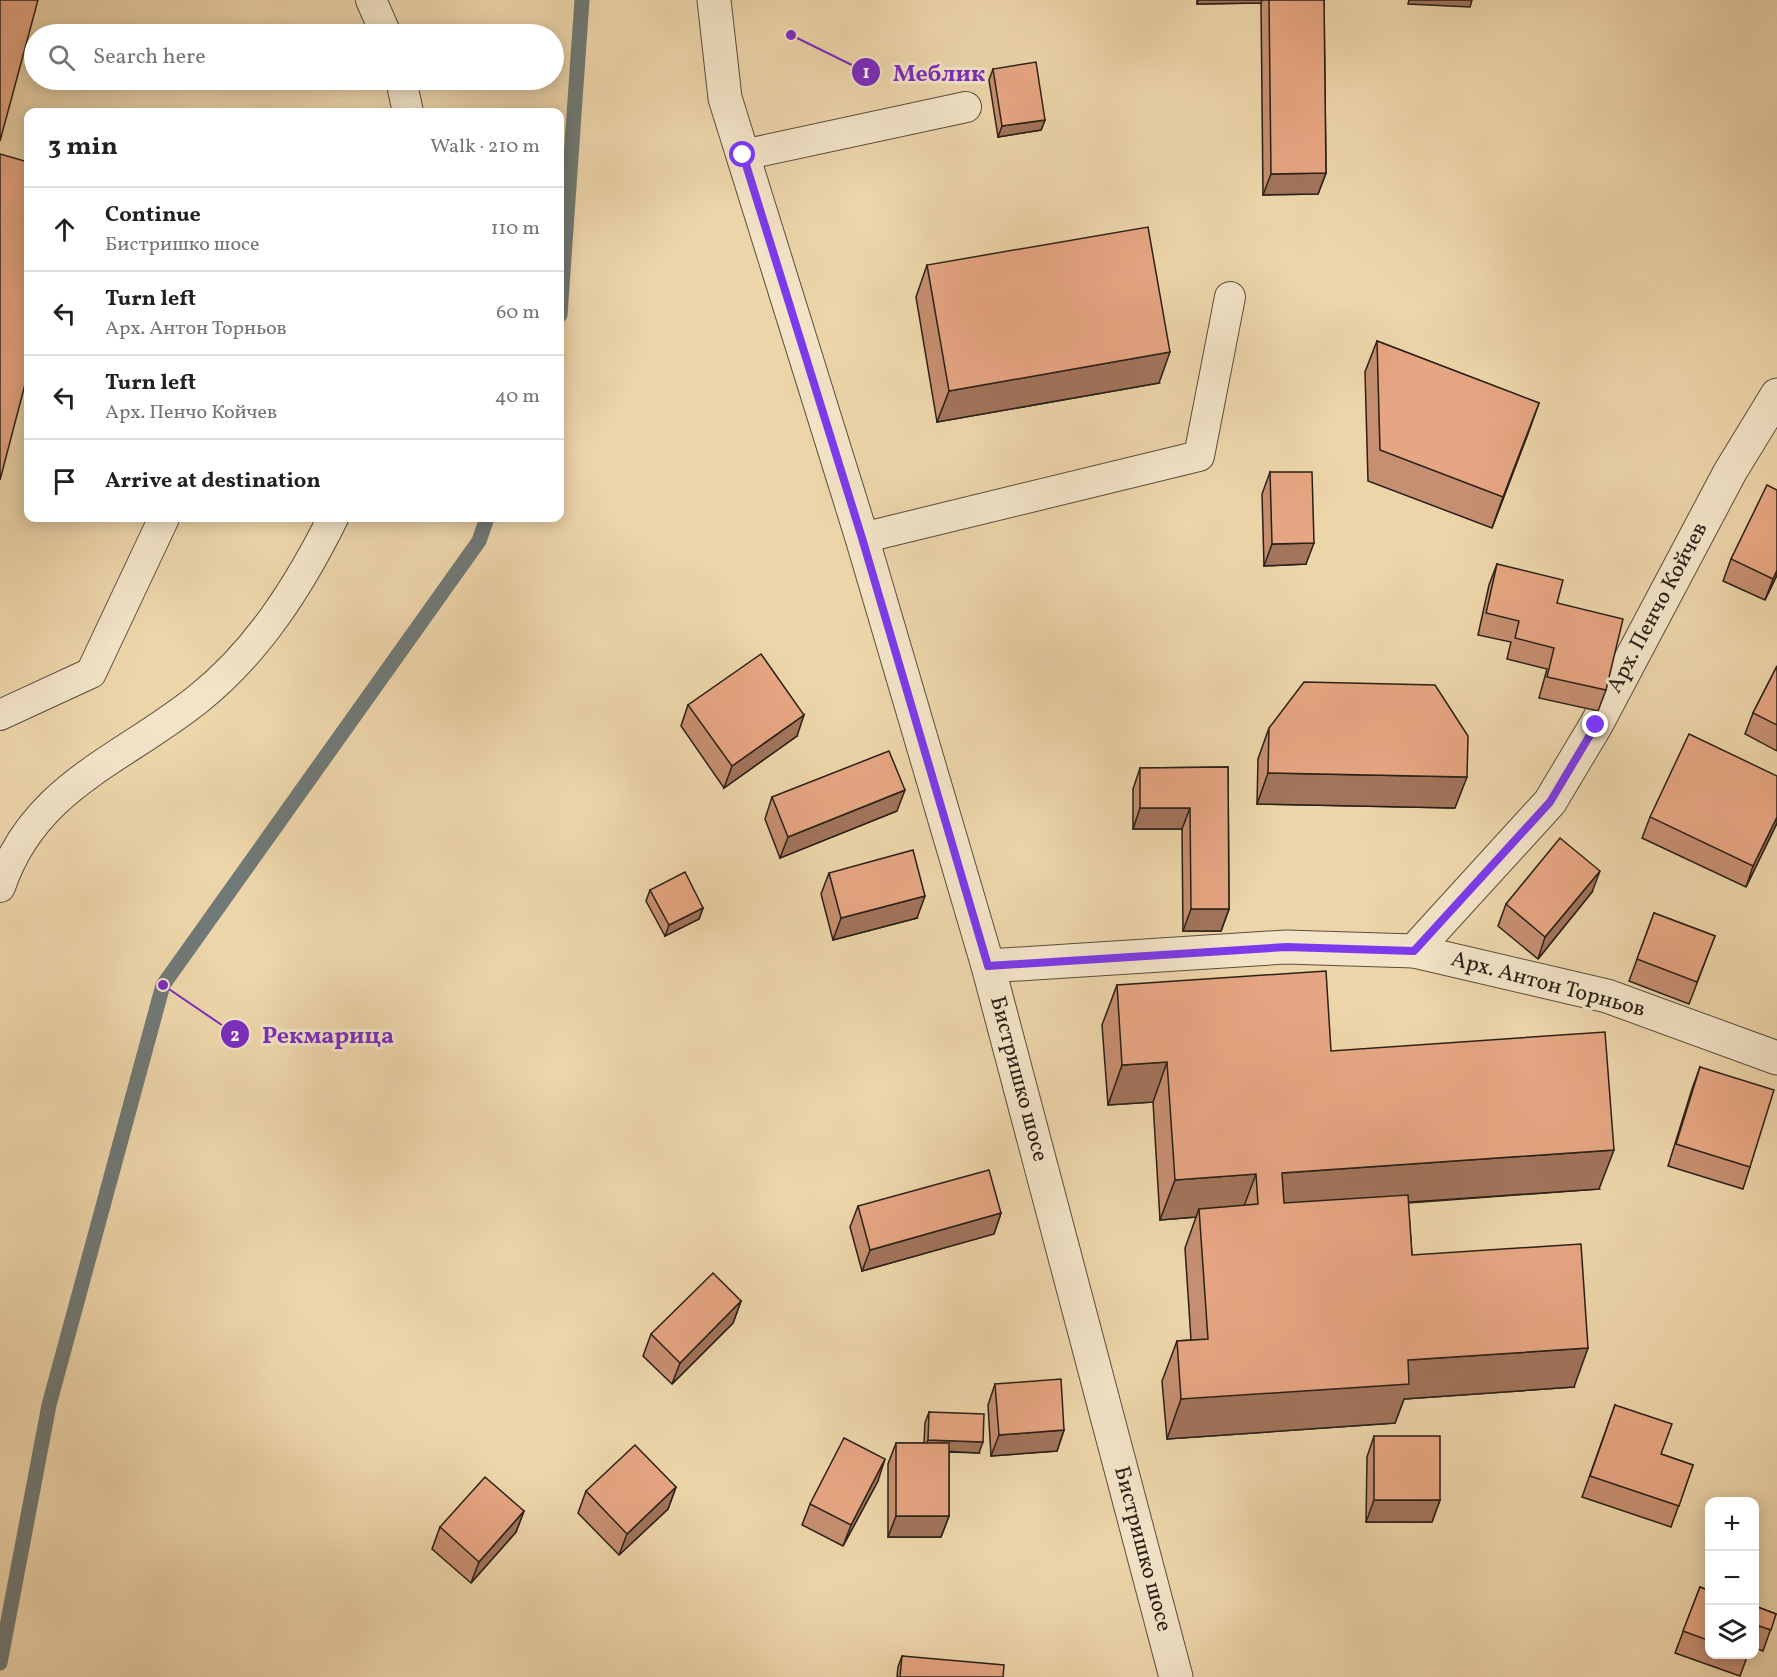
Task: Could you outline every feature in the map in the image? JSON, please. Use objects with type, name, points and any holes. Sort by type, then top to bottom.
[{"type":"street","name":"Бистришко шосе","points":[[714,0],[725,98],[862,538],[988,966],[1176,1677]]},
{"type":"street","name":"Арх. Пенчо Койчев","points":[[1414,951],[1550,802],[1596,725],[1730,472],[1777,395]]},
{"type":"street","name":"Арх. Антон Торньов","points":[[988,966],[1286,947],[1414,951],[1607,996],[1777,1058]]},
{"type":"lane","points":[[371,0],[382,24]]},
{"type":"lane","points":[[403,90],[407,108]]},
{"type":"lane","points":[[743,155],[966,108]]},
{"type":"lane","points":[[862,538],[1198,456],[1230,297]]},
{"type":"lane","points":[[0,715],[91,673],[162,522]]},
{"type":"lane","points":[[0,887],[16,851],[59,795],[197,700],[259,639],[314,556],[331,522]]},
{"type":"building","points":[[0,0],[38,0],[32,24],[24,24],[24,52],[0,141]]},
{"type":"building","points":[[1269,0],[1324,0],[1326,173],[1271,174]]},
{"type":"building","points":[[1036,62],[1045,120],[1002,126],[993,69]]},
{"type":"building","points":[[0,154],[24,161],[24,388],[0,480]]},
{"type":"building","points":[[1148,227],[1170,352],[949,391],[927,265]]},
{"type":"building","points":[[1377,341],[1539,403],[1503,497],[1380,450]]},
{"type":"building","points":[[1270,472],[1312,472],[1314,543],[1272,544]]},
{"type":"building","points":[[1767,485],[1777,490],[1777,570],[1773,579],[1731,559]]},
{"type":"building","points":[[1497,564],[1563,580],[1557,603],[1623,619],[1606,690],[1547,677],[1554,648],[1515,638],[1519,621],[1486,613]]},
{"type":"building","points":[[761,654],[804,715],[732,766],[688,705]]},
{"type":"building","points":[[1777,666],[1777,725],[1753,713]]},
{"type":"building","points":[[1304,682],[1435,685],[1468,736],[1467,777],[1268,773],[1269,728]]},
{"type":"building","points":[[1689,734],[1777,776],[1777,817],[1753,866],[1650,817]]},
{"type":"building","points":[[889,751],[905,790],[788,837],[772,797]]},
{"type":"building","points":[[1228,767],[1229,909],[1191,909],[1190,808],[1140,808],[1140,768]]},
{"type":"building","points":[[1560,838],[1600,871],[1545,937],[1506,904]]},
{"type":"building","points":[[913,850],[925,896],[841,918],[829,873]]},
{"type":"building","points":[[685,872],[703,908],[669,925],[650,890]]},
{"type":"building","points":[[1654,913],[1715,936],[1697,982],[1637,959]]},
{"type":"building","points":[[1326,971],[1331,1051],[1605,1032],[1614,1150],[1282,1173],[1284,1203],[1408,1195],[1412,1255],[1581,1244],[1588,1348],[1408,1360],[1409,1384],[1181,1399],[1177,1341],[1208,1339],[1199,1209],[1258,1204],[1256,1174],[1175,1180],[1167,1062],[1122,1065],[1117,985]]},
{"type":"building","points":[[1700,1067],[1774,1090],[1750,1167],[1676,1144]]},
{"type":"building","points":[[989,1170],[1001,1213],[870,1250],[858,1206]]},
{"type":"building","points":[[713,1273],[741,1301],[680,1363],[651,1334]]},
{"type":"building","points":[[1061,1379],[1064,1430],[999,1435],[995,1384]]},
{"type":"building","points":[[1615,1405],[1672,1424],[1661,1454],[1693,1465],[1679,1506],[1590,1476]]},
{"type":"building","points":[[929,1412],[984,1414],[983,1442],[928,1440]]},
{"type":"building","points":[[1374,1436],[1440,1436],[1440,1500],[1374,1500]]},
{"type":"building","points":[[844,1438],[885,1459],[851,1525],[810,1504]]},
{"type":"building","points":[[896,1443],[949,1443],[949,1516],[896,1516]]},
{"type":"building","points":[[635,1445],[676,1487],[627,1534],[586,1491]]},
{"type":"building","points":[[485,1477],[524,1511],[479,1562],[440,1527]]},
{"type":"building","points":[[1700,1587],[1705,1589],[1705,1639],[1683,1631]]},
{"type":"building","points":[[1759,1608],[1776,1614],[1771,1630],[1759,1626]]},
{"type":"building","points":[[902,1656],[1004,1665],[1003,1677],[900,1677]]},
{"type":"waterway","points":[[564,258],[582,0]]},
{"type":"waterway","points":[[0,1663],[49,1405],[163,985],[479,541],[486,522]]},
{"type":"place","name":"Меблик","points":[[791,35]]},
{"type":"place","name":"Рекмарица","points":[[163,985]]},
{"type":"route","points":[[743,155],[862,538],[988,966],[1286,947],[1414,951],[1550,802],[1596,725]]}]
